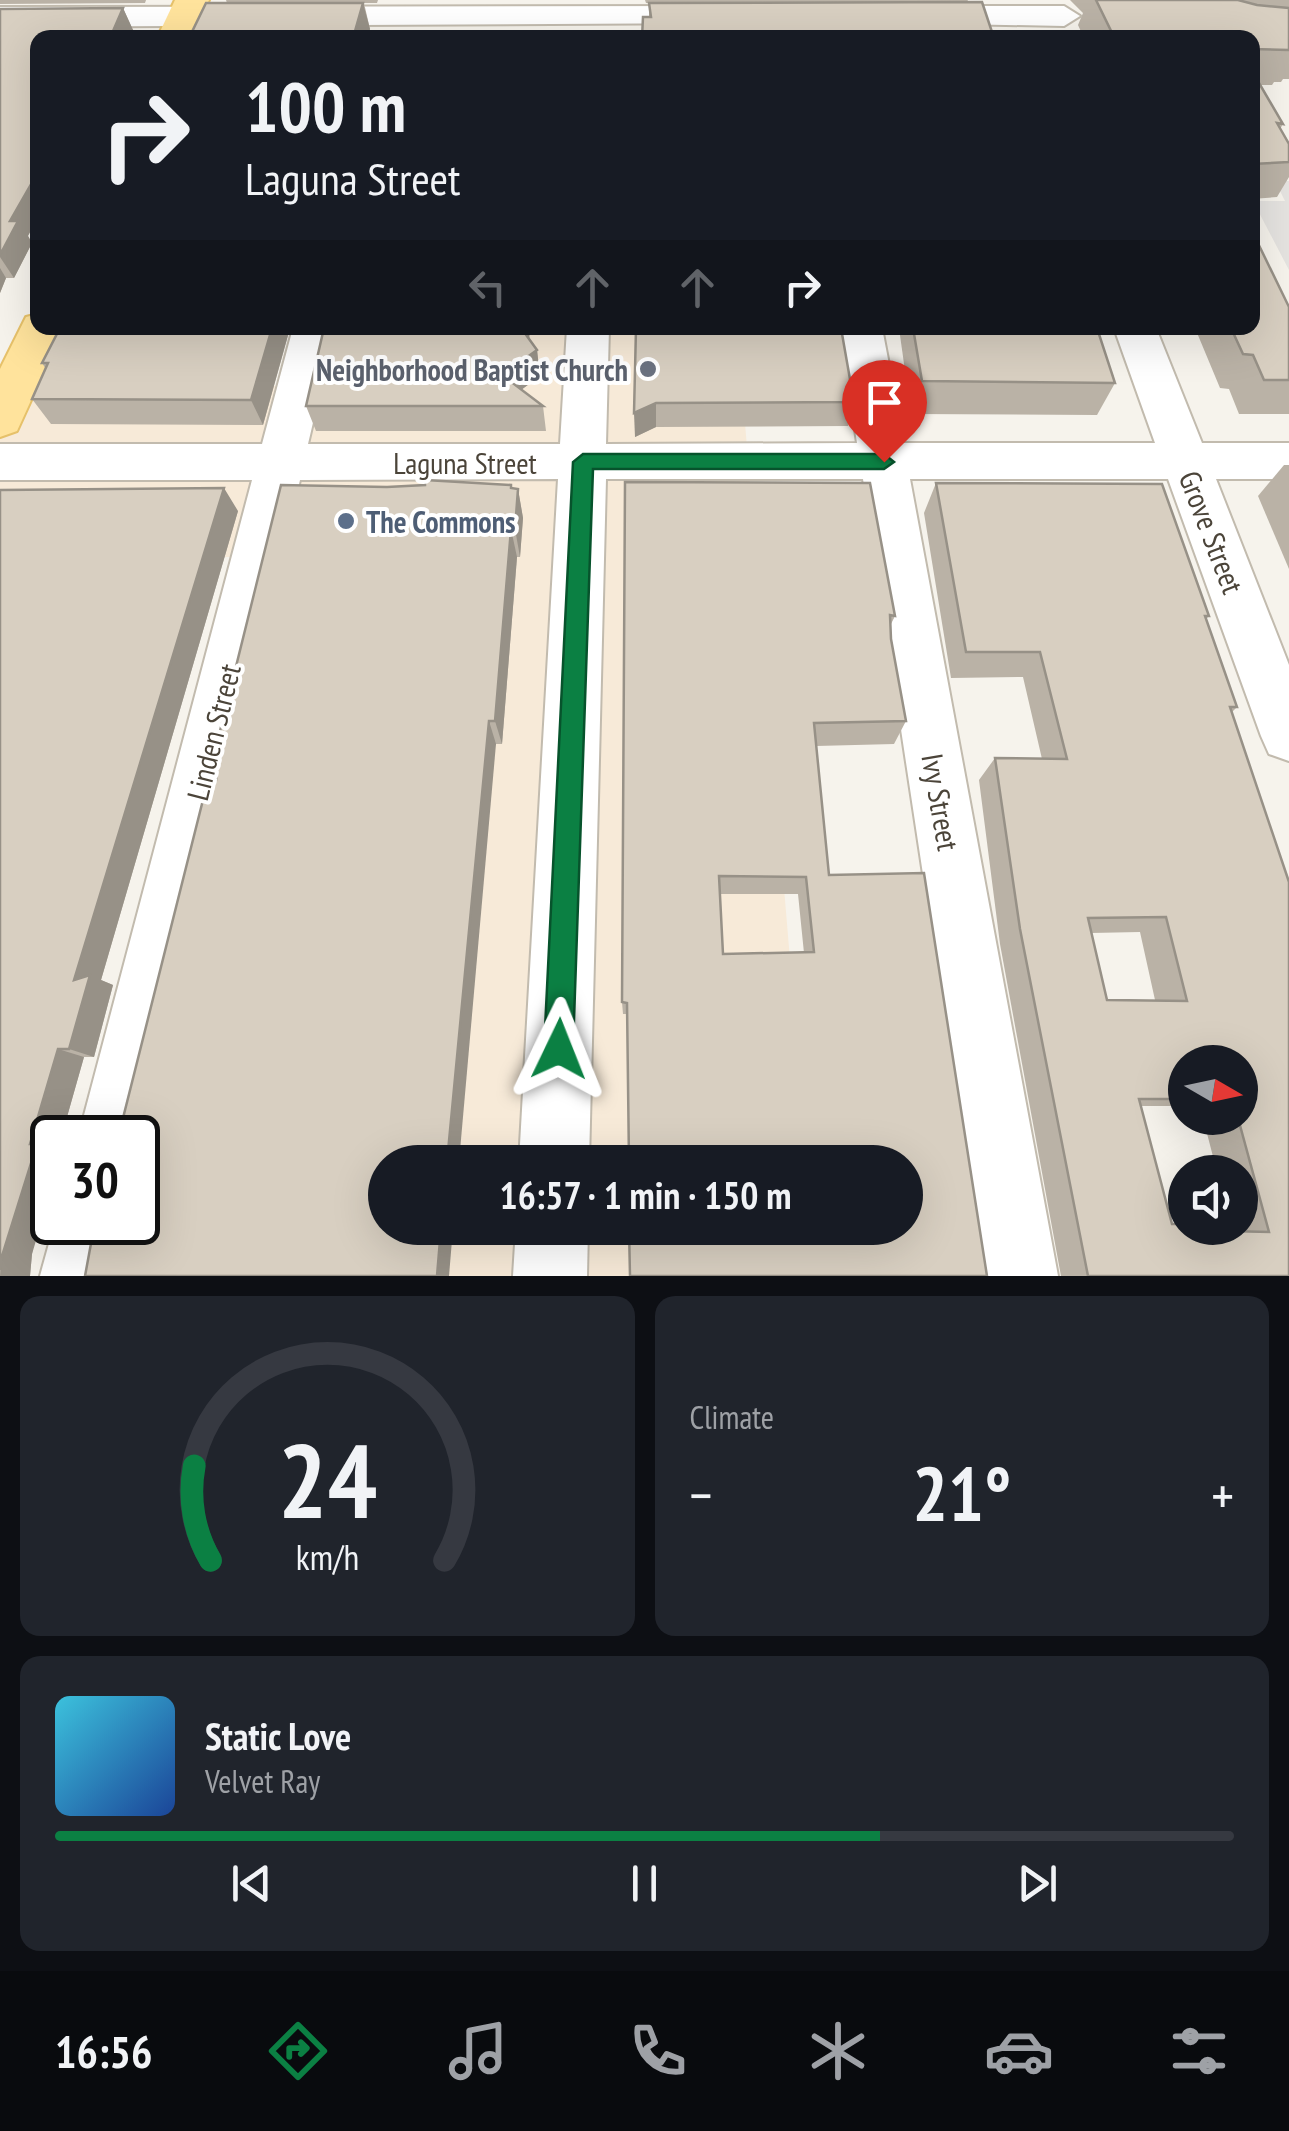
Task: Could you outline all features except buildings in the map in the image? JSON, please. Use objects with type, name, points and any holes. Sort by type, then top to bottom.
[{"type":"main road","points":[[0,419],[39,335]]},
{"type":"street","points":[[0,17],[755,16]]},
{"type":"street","points":[[888,16],[1064,16]]},
{"type":"street","name":"Linden Street","points":[[118,1115],[312,335]]},
{"type":"street","points":[[555,1145],[588,335]]},
{"type":"street","name":"Ivy Street","points":[[862,335],[884,462],[930,852],[1021,1276]]},
{"type":"street","name":"Grove Street","points":[[1138,335],[1289,736]]},
{"type":"street","name":"Laguna Street","points":[[0,462],[1289,462]]},
{"type":"street","points":[[77,1276],[84,1245]]},
{"type":"street","points":[[550,1276],[551,1245]]},
{"type":"shaded area","points":[[1275,181],[1289,181],[1289,270],[1260,214],[1260,201],[1285,201]]},
{"type":"shaded area","points":[[425,335],[738,335],[806,1145],[368,1145],[368,1245],[813,1245],[816,1276],[247,1276],[371,552],[0,565],[0,383],[416,387]]},
{"type":"place","name":"Neighborhood Baptist Church","points":[[648,369]]},
{"type":"place","name":"The Commons","points":[[346,521]]},
{"type":"route","points":[[559,1049],[583,462],[884,462]]}]
